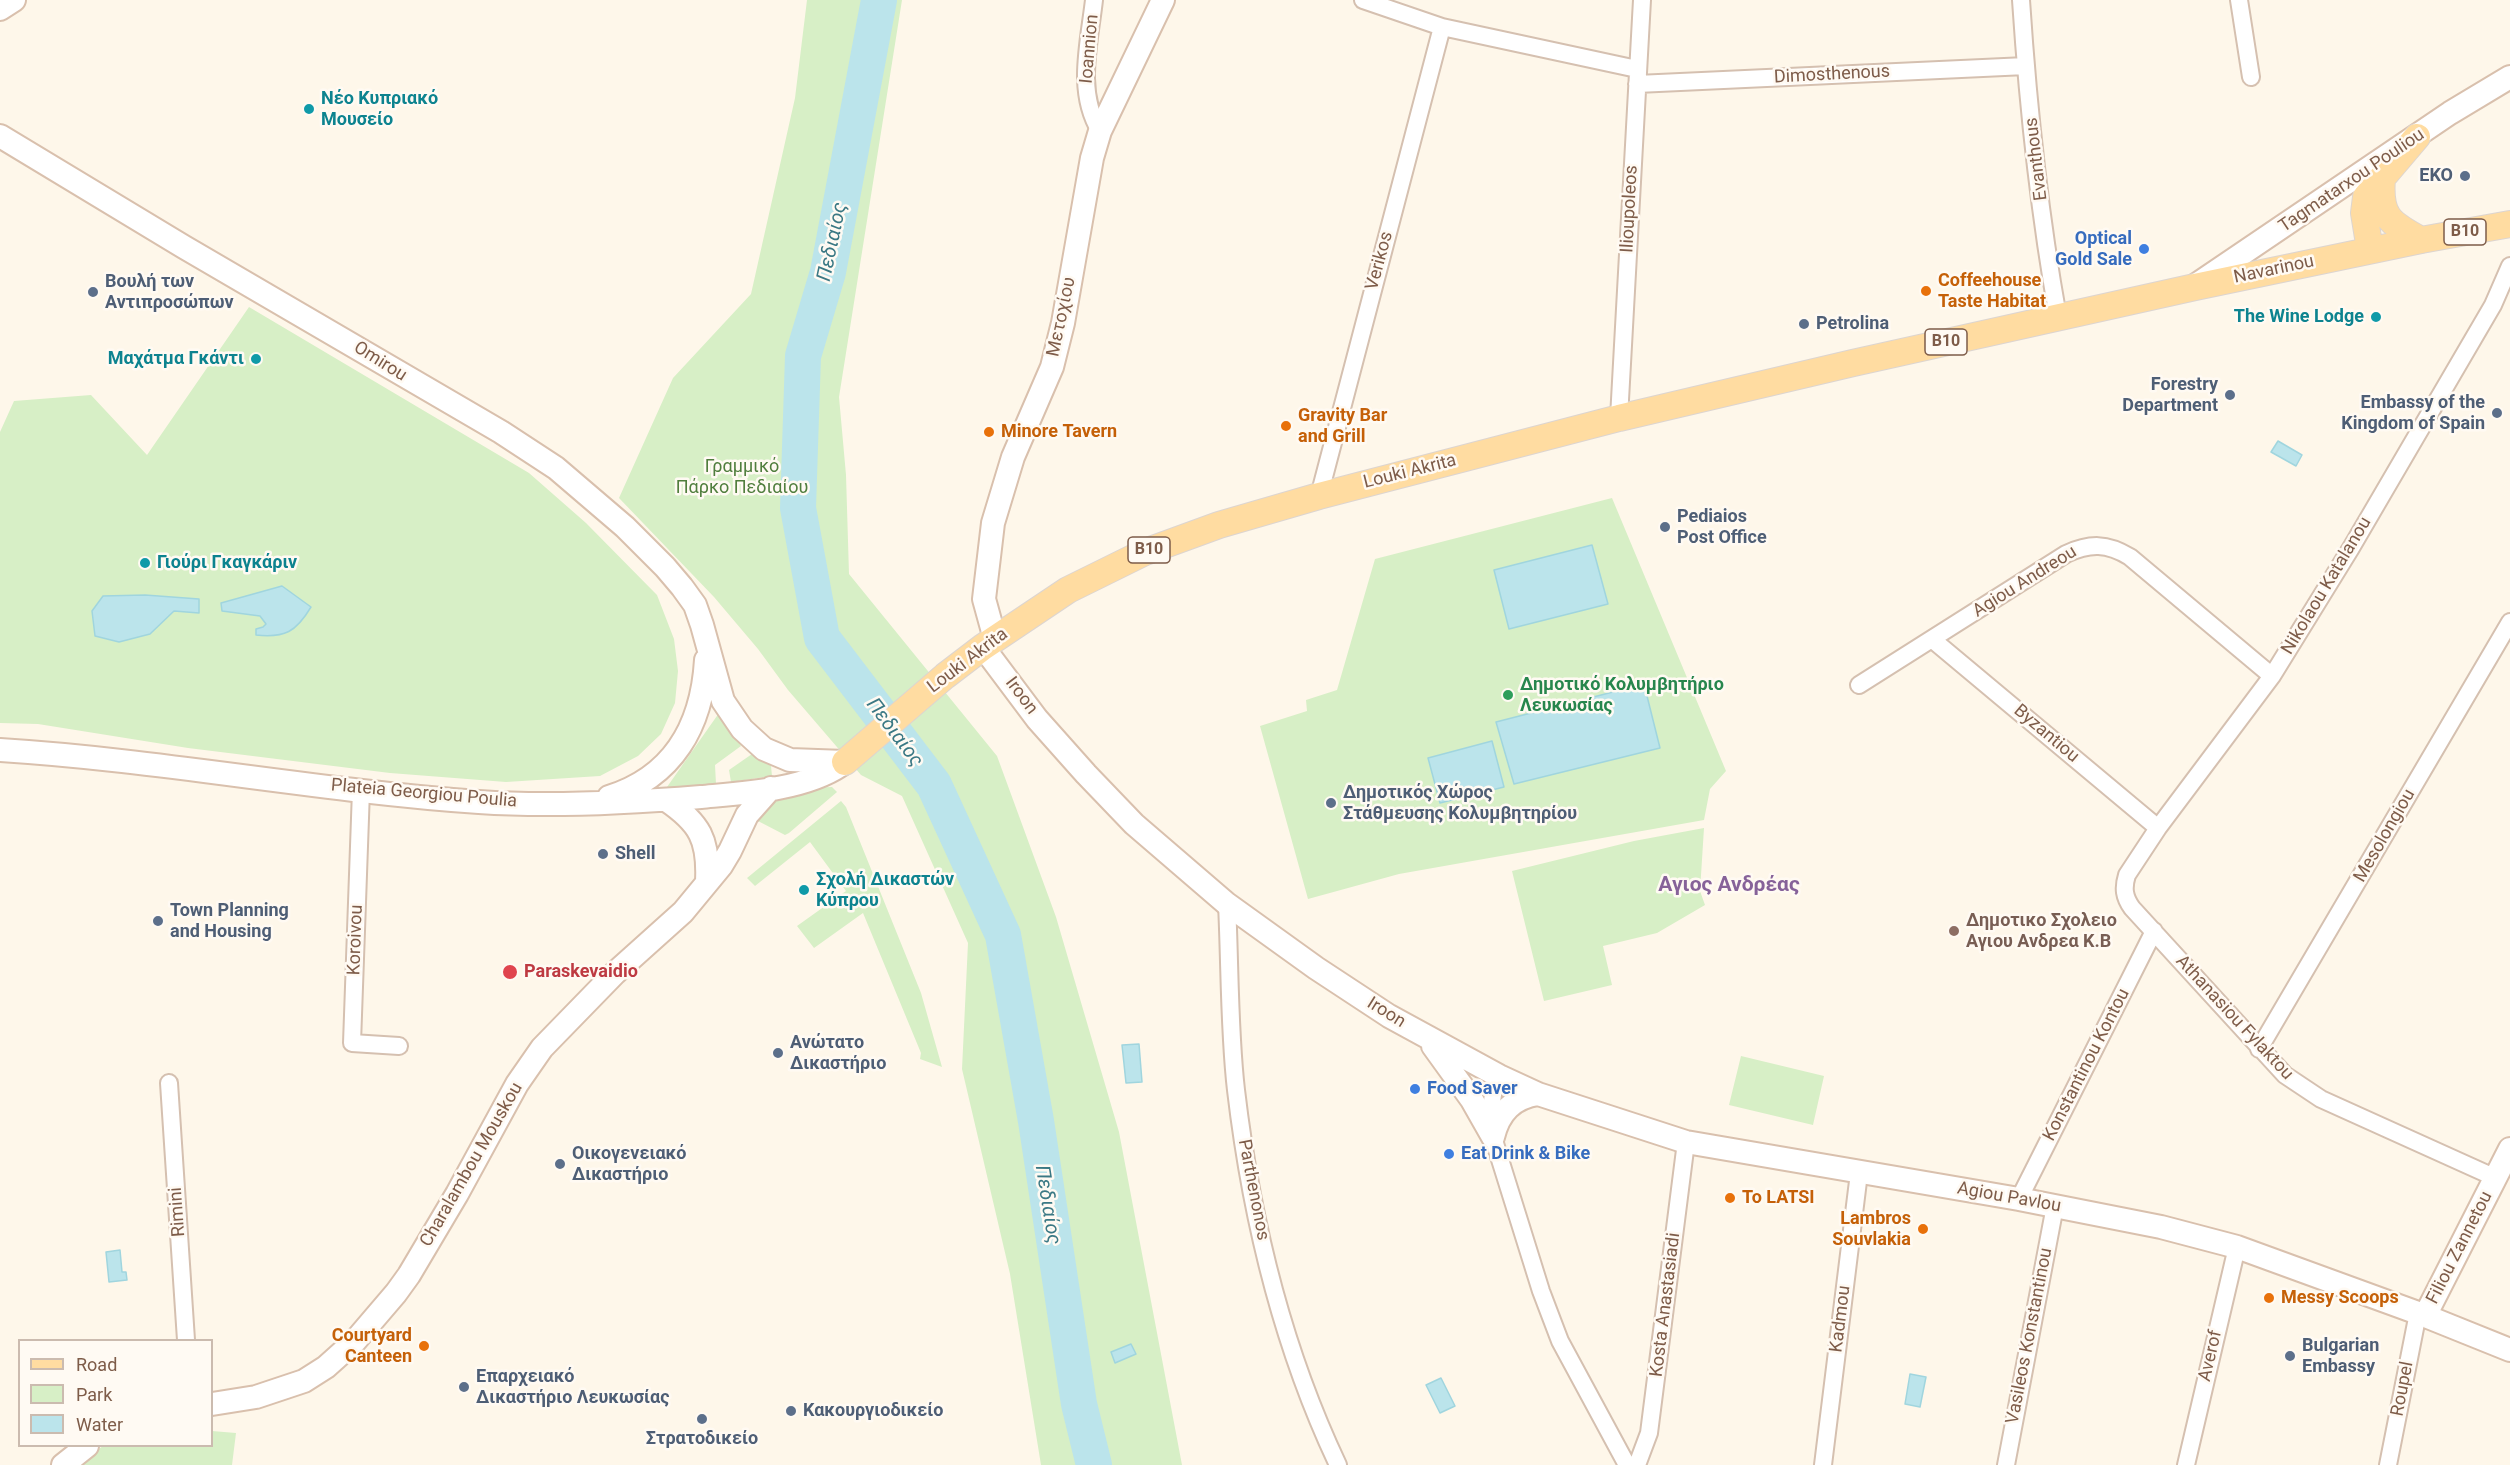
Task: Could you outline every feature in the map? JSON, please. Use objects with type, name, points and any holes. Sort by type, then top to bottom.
[{"type":"main road","points":[[0,9],[14,0]]},
{"type":"main road","name":"Μετοχίου","points":[[989,643],[984,599],[993,523],[1013,457],[1052,367],[1063,323],[1092,158],[1100,131],[1163,0]]},
{"type":"main road","name":"Tagmatarxou Pouliou","points":[[2195,286],[2450,113],[2510,77]]},
{"type":"main road","name":"Omirou","points":[[0,136],[184,248],[501,432],[556,468],[602,506],[666,567],[695,605],[723,701],[732,716],[755,742],[764,749],[790,760],[846,762]]},
{"type":"main road","points":[[2370,250],[2364,203],[2370,190],[2417,137]]},
{"type":"main road","points":[[2382,178],[2381,200],[2388,218],[2396,226],[2421,240]]},
{"type":"main road","name":"Navarinou","points":[[2048,319],[2370,250],[2510,224]]},
{"type":"main road","name":"Louki Akrita","points":[[846,762],[945,676],[989,643],[1068,590],[1145,552],[1219,525],[1318,496],[1619,418],[2048,319]]},
{"type":"main road","name":"Iroon","points":[[989,643],[1037,719],[1086,774],[1134,824],[1227,904],[1316,968],[1427,1038],[1499,1076]]},
{"type":"main road","name":"Omirou","points":[[591,803],[628,791],[645,782],[661,768],[683,741],[695,718],[702,696],[706,645]]},
{"type":"main road","name":"Plateia Georgiou Poulia","points":[[0,750],[481,802],[591,803],[666,800],[771,788],[819,777],[846,762]]},
{"type":"main road","name":"Charalambou Mouskou","points":[[213,1404],[256,1397],[304,1381],[326,1367],[355,1341],[409,1275],[458,1194],[517,1084],[542,1048],[615,973],[683,912],[730,851],[755,804],[771,788]]},
{"type":"main road","points":[[666,800],[686,814],[702,834],[707,860],[707,881]]},
{"type":"main road","points":[[1427,1038],[1461,1083],[1493,1137]]},
{"type":"main road","name":"Agiou Pavlou","points":[[1499,1076],[1538,1094],[1686,1142],[2019,1199],[2162,1227],[2237,1247],[2421,1314],[2510,1350]]},
{"type":"main road","points":[[1493,1137],[1498,1119],[1508,1106],[1521,1098],[1538,1094]]},
{"type":"main road","name":"Filiou Zannetou","points":[[2421,1314],[2510,1149]]},
{"type":"main road","points":[[63,1465],[86,1447]]},
{"type":"street","name":"Ioannion","points":[[1094,0],[1086,87],[1092,117],[1100,131]]},
{"type":"street","name":"Dimosthenous","points":[[1363,0],[1442,27],[1637,77],[2026,66]]},
{"type":"street","name":"Ilioupoleos","points":[[1619,418],[1642,0]]},
{"type":"street","name":"Evanthous","points":[[2021,0],[2026,66],[2051,278],[2048,319]]},
{"type":"street","points":[[2239,0],[2251,77]]},
{"type":"street","name":"Verikos","points":[[1318,496],[1442,27]]},
{"type":"street","name":"Nikolaou Katalanou","points":[[2124,892],[2127,875],[2158,828],[2272,676],[2351,548],[2481,326],[2510,266]]},
{"type":"street","name":"Agiou Andreou","points":[[1859,685],[2066,554],[2082,547],[2098,545],[2115,548],[2130,557],[2272,676]]},
{"type":"street","name":"Mesolongiou","points":[[2259,1049],[2510,622]]},
{"type":"street","name":"Byzantiou","points":[[1933,640],[2158,828]]},
{"type":"street","name":"Koroivou","points":[[361,790],[352,1043],[399,1046]]},
{"type":"street","name":"Athanasiou Fylaktou","points":[[2124,892],[2132,908],[2285,1075],[2320,1098],[2496,1178]]},
{"type":"street","name":"Parthenonos","points":[[1227,904],[1236,1088],[1251,1189],[1264,1250],[1301,1374],[1338,1465]]},
{"type":"street","name":"Konstantinou Kontou","points":[[2019,1199],[2154,931]]},
{"type":"street","points":[[1499,1076],[1491,1108],[1493,1137],[1540,1291],[1560,1341],[1627,1465]]},
{"type":"street","name":"Rimini","points":[[169,1083],[186,1339]]},
{"type":"street","name":"Kosta Anastasiadi","points":[[1637,1465],[1649,1433],[1686,1142]]},
{"type":"street","name":"Kadmou","points":[[1823,1465],[1859,1173]]},
{"type":"street","name":"Vasileos Konstantinou","points":[[2006,1465],[2055,1206]]},
{"type":"street","name":"Averof","points":[[2186,1465],[2237,1247]]},
{"type":"street","name":"Roupel","points":[[2388,1465],[2421,1314]]},
{"type":"green space","name":"Γραμμικό Πάρκο Πεδιαίου","points":[[807,0],[902,0],[839,397],[846,475],[849,574],[997,756],[1056,917],[1119,1132],[1182,1465],[1041,1465],[1010,1274],[962,1069],[968,943],[902,796],[861,775],[788,690],[758,649],[714,597],[619,498],[673,378],[751,294],[795,98]]},
{"type":"green space","points":[[249,307],[529,473],[586,523],[657,595],[674,639],[678,671],[675,703],[661,734],[638,756],[600,776],[506,782],[390,773],[188,748],[38,724],[0,723],[0,432],[14,401],[91,395],[147,455]]},
{"type":"green space","name":"Δημοτικό Κολυμβητήριο Λευκωσίας","points":[[1612,498],[1726,771],[1710,789],[1704,820],[1399,874],[1308,899],[1260,726],[1307,711],[1306,700],[1337,690],[1375,559]]},
{"type":"green space","points":[[719,713],[741,746],[715,765],[716,784],[670,790],[667,787]]},
{"type":"green space","points":[[752,754],[771,766],[772,776],[731,782],[729,770]]},
{"type":"green space","points":[[832,787],[837,792],[785,835],[758,821],[773,803],[789,793]]},
{"type":"green space","points":[[841,801],[846,807],[921,993],[942,1067],[920,1059],[921,1053],[863,913],[814,948],[797,926],[846,891],[810,842],[755,886],[747,878]]},
{"type":"green space","points":[[1704,828],[1700,891],[1705,905],[1657,933],[1603,946],[1612,985],[1544,1001],[1512,871],[1634,841]]},
{"type":"green space","points":[[1741,1056],[1824,1076],[1813,1125],[1729,1105]]},
{"type":"green space","points":[[213,1431],[236,1433],[232,1465],[77,1465],[102,1447],[213,1447]]},
{"type":"water","points":[[2278,441],[2302,455],[2296,466],[2271,452]]},
{"type":"water","points":[[1592,545],[1608,604],[1509,629],[1494,570]]},
{"type":"water","points":[[282,586],[311,607],[295,628],[289,632],[266,636],[256,635],[256,629],[266,624],[260,616],[222,611],[221,603]]},
{"type":"water","points":[[145,595],[199,599],[199,613],[174,611],[150,634],[119,642],[95,636],[92,611],[103,596]]},
{"type":"water","points":[[1644,684],[1660,748],[1514,784],[1496,722]]},
{"type":"water","points":[[1492,741],[1504,787],[1440,803],[1428,758]]},
{"type":"water","points":[[1139,1044],[1142,1082],[1126,1083],[1122,1045]]},
{"type":"water","points":[[120,1250],[122,1272],[126,1272],[127,1280],[109,1282],[106,1252]]},
{"type":"water","points":[[1131,1344],[1136,1354],[1115,1363],[1111,1352]]},
{"type":"water","points":[[1910,1374],[1926,1377],[1920,1407],[1905,1404]]},
{"type":"water","points":[[1441,1378],[1455,1406],[1440,1413],[1426,1385]]},
{"type":"waterway","name":"Πεδιαίος","points":[[879,0],[828,272],[803,356],[798,508],[822,638],[934,785],[1003,935],[1036,1121],[1079,1404],[1094,1465]]},
{"type":"place","name":"Νέο Κυπριακό Μουσείο","points":[[309,109]]},
{"type":"place","name":"EKO","points":[[2465,176]]},
{"type":"place","name":"Optical Gold Sale","points":[[2144,249]]},
{"type":"place","name":"Coffeehouse Taste Habitat","points":[[1926,291]]},
{"type":"place","name":"Βουλή των Αντιπροσώπων","points":[[93,292]]},
{"type":"place","name":"The Wine Lodge","points":[[2376,317]]},
{"type":"place","name":"Petrolina","points":[[1804,324]]},
{"type":"place","name":"Μαχάτμα Γκάντι","points":[[256,359]]},
{"type":"place","name":"Forestry Department","points":[[2230,395]]},
{"type":"place","name":"Embassy of the Kingdom of Spain","points":[[2497,413]]},
{"type":"place","name":"Gravity Bar and Grill","points":[[1286,426]]},
{"type":"place","name":"Minore Tavern","points":[[989,432]]},
{"type":"place","name":"Pediaios Post Office","points":[[1665,527]]},
{"type":"place","name":"Γιούρι Γκαγκάριν","points":[[145,563]]},
{"type":"place","name":"Δημοτικό Κολυμβητήριο Λευκωσίας","points":[[1508,695]]},
{"type":"place","name":"Δημοτικός Χώρος Στάθμευσης Κολυμβητηρίου","points":[[1331,803]]},
{"type":"place","name":"Shell","points":[[603,854]]},
{"type":"place","name":"Σχολή Δικαστών Κύπρου","points":[[804,890]]},
{"type":"place","name":"Town Planning and Housing","points":[[158,921]]},
{"type":"place","name":"Δημοτικο Σχολειο Αγιου Ανδρεα Κ.Β","points":[[1954,931]]},
{"type":"place","name":"Paraskevaidio","points":[[510,972]]},
{"type":"place","name":"Ανώτατο Δικαστήριο","points":[[778,1053]]},
{"type":"place","name":"Food Saver","points":[[1415,1089]]},
{"type":"place","name":"Eat Drink & Bike","points":[[1449,1154]]},
{"type":"place","name":"Οικογενειακό Δικαστήριο","points":[[560,1164]]},
{"type":"place","name":"To LATSI","points":[[1730,1198]]},
{"type":"place","name":"Lambros Souvlakia","points":[[1923,1229]]},
{"type":"place","name":"Messy Scoops","points":[[2269,1298]]},
{"type":"place","name":"Courtyard Canteen","points":[[424,1346]]},
{"type":"place","name":"Bulgarian Embassy","points":[[2290,1356]]},
{"type":"place","name":"Επαρχειακό Δικαστήριο Λευκωσίας","points":[[464,1387]]},
{"type":"place","name":"Κακουργιοδικείο","points":[[791,1411]]},
{"type":"place","name":"Στρατοδικείο","points":[[702,1419]]},
{"type":"district","name":"Αγιος Ανδρέας","points":[[1729,886]]}]
